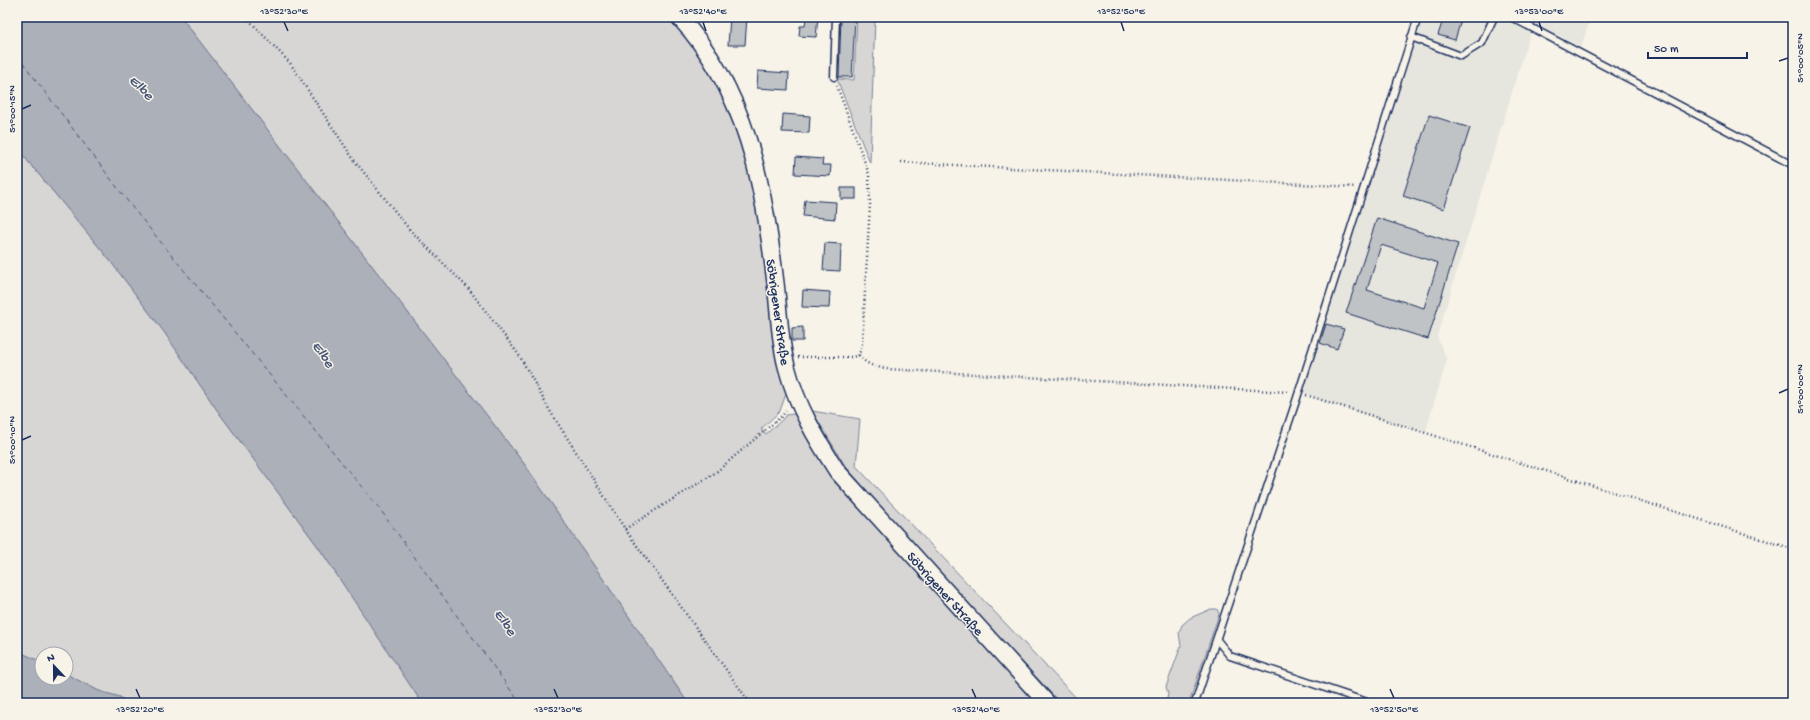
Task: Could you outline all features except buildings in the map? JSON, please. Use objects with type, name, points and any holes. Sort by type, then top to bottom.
[{"type":"street","name":"Söbrigener Straße","points":[[679,17],[712,60],[726,84],[738,108],[754,155],[760,181],[770,247],[784,355],[795,396],[814,436],[837,471],[1047,703]]},
{"type":"lane","points":[[834,77],[836,17]]},
{"type":"lane","points":[[1195,703],[1299,393],[1418,17]]},
{"type":"lane","points":[[1412,37],[1461,56],[1482,43],[1494,17]]},
{"type":"lane","points":[[1511,17],[1793,165]]},
{"type":"lane","points":[[1217,640],[1230,656],[1370,703]]},
{"type":"path","points":[[246,17],[290,63],[354,160],[410,230],[468,288],[519,355],[550,411],[625,529],[750,703]]},
{"type":"path","points":[[834,77],[869,174],[869,219],[862,344],[859,355]]},
{"type":"path","points":[[901,162],[1364,187]]},
{"type":"path","points":[[784,355],[816,358],[859,355]]},
{"type":"path","points":[[859,355],[864,362],[886,369],[1299,393],[1793,549]]},
{"type":"path","points":[[625,529],[715,473],[783,415],[795,396]]},
{"type":"shaded area","points":[[181,17],[671,17],[721,87],[755,182],[787,391],[780,411],[761,429],[766,434],[786,415],[793,414],[797,417],[809,440],[831,475],[1040,703],[688,703],[525,465]]},
{"type":"shaded area","points":[[857,17],[875,17],[870,163],[837,79],[854,80]]},
{"type":"shaded area","points":[[1414,17],[1591,17],[1581,47],[1533,24],[1437,336],[1447,360],[1425,433],[1323,402],[1295,389]]},
{"type":"shaded area","points":[[17,148],[108,258],[164,332],[217,410],[319,548],[422,703],[128,703],[120,697],[99,691],[74,678],[74,646],[34,646],[34,658],[17,651]]},
{"type":"shaded area","points":[[812,411],[860,419],[856,466],[1081,703],[1060,703],[913,544],[846,467]]},
{"type":"shaded area","points":[[1211,609],[1217,609],[1219,614],[1189,703],[1166,703],[1168,694],[1166,687],[1181,646],[1179,633],[1182,625],[1190,618]]},
{"type":"water","name":"Elbe","points":[[17,17],[181,17],[525,465],[688,703],[422,703],[319,548],[217,410],[164,332],[108,258],[17,148]]},
{"type":"water","points":[[17,651],[34,658],[34,686],[74,686],[74,678],[99,691],[120,697],[128,703],[17,703]]},
{"type":"ferry route","points":[[17,55],[132,207],[379,508],[520,703]]}]
